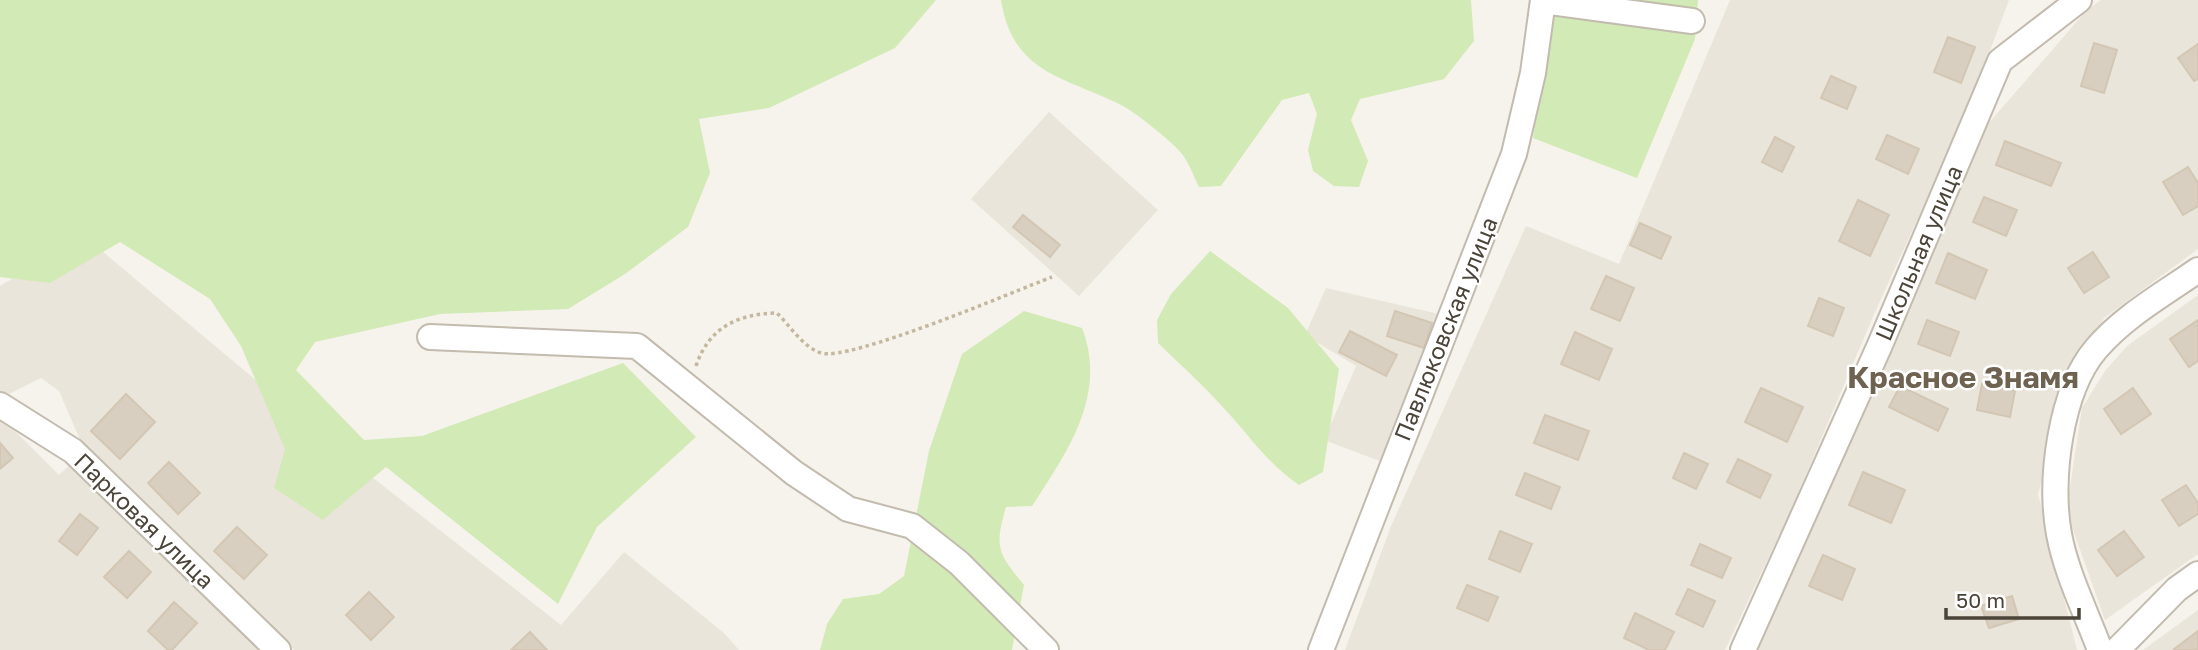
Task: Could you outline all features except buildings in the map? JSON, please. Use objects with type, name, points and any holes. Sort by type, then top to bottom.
[{"type":"street","name":"Школьная улица","points":[[1743,650],[1879,347],[2000,61],[2079,0]]},
{"type":"street","points":[[1543,1],[1692,21]]},
{"type":"street","name":"Павлюковская улица","points":[[1321,650],[1514,155],[1534,73],[1543,1]]},
{"type":"street","points":[[2100,650],[2063,551],[2056,513],[2058,460],[2068,404],[2094,351],[2116,328],[2198,270]]},
{"type":"street","points":[[430,337],[637,346],[794,473],[848,509],[912,526],[959,563],[1046,650]]},
{"type":"street","name":"Парковая улица","points":[[0,405],[73,451],[278,650]]},
{"type":"street","points":[[2118,650],[2177,589],[2198,573]]},
{"type":"path","points":[[689,388],[703,347],[732,321],[756,314],[777,313],[807,346],[823,354],[853,350],[1052,277]]},
{"type":"shaded area","points":[[1730,0],[2009,0],[1968,109],[1875,312],[1790,512],[1725,650],[1345,650],[1391,526],[1526,226],[1619,264]]},
{"type":"shaded area","points":[[2101,0],[2198,0],[2198,249],[2104,318],[2075,365],[2038,494],[2077,650],[1752,650],[1987,125],[2086,11]]},
{"type":"shaded area","points":[[1049,112],[1158,210],[1079,296],[971,199]]},
{"type":"shaded area","points":[[84,236],[368,474],[561,625],[624,552],[724,633],[739,650],[294,650],[81,442],[59,391],[41,378],[3,397],[0,394],[0,286]]},
{"type":"shaded area","points":[[1326,288],[1443,315],[1385,463],[1324,440],[1356,366],[1305,335]]},
{"type":"shaded area","points":[[2198,295],[2198,554],[2105,620],[2072,527],[2068,500],[2082,408],[2105,371],[2127,346]]},
{"type":"shaded area","points":[[0,416],[59,475],[72,463],[267,650],[0,650]]},
{"type":"shaded area","points":[[2198,610],[2198,650],[2143,650]]},
{"type":"green space","points":[[0,0],[936,0],[895,48],[769,108],[699,119],[710,173],[688,227],[625,274],[568,309],[440,314],[315,342],[296,370],[364,440],[422,436],[623,363],[696,437],[597,527],[558,604],[386,467],[323,520],[274,488],[285,449],[241,346],[210,299],[120,242],[50,283],[0,277]]},
{"type":"green space","points":[[1001,0],[1471,0],[1474,41],[1444,79],[1360,99],[1351,120],[1368,161],[1359,187],[1334,186],[1313,171],[1308,150],[1317,114],[1309,93],[1282,100],[1221,186],[1199,187],[1182,154],[1145,121],[1123,106],[1046,71],[1030,59],[1017,45],[1007,25]]},
{"type":"green space","points":[[1554,0],[1698,0],[1695,39],[1637,178],[1533,138]]},
{"type":"green space","points":[[1210,251],[1288,308],[1339,369],[1323,472],[1299,485],[1270,461],[1213,397],[1158,343],[1157,320],[1171,294]]},
{"type":"green space","points":[[1024,311],[1082,328],[1089,353],[1090,376],[1087,400],[1080,422],[1045,486],[1032,506],[1006,507],[1000,532],[1001,549],[1024,585],[1012,650],[820,650],[827,624],[843,599],[879,594],[904,576],[929,451],[962,354]]},
{"type":"district","name":"Красное Знамя","points":[[1963,378]]}]
